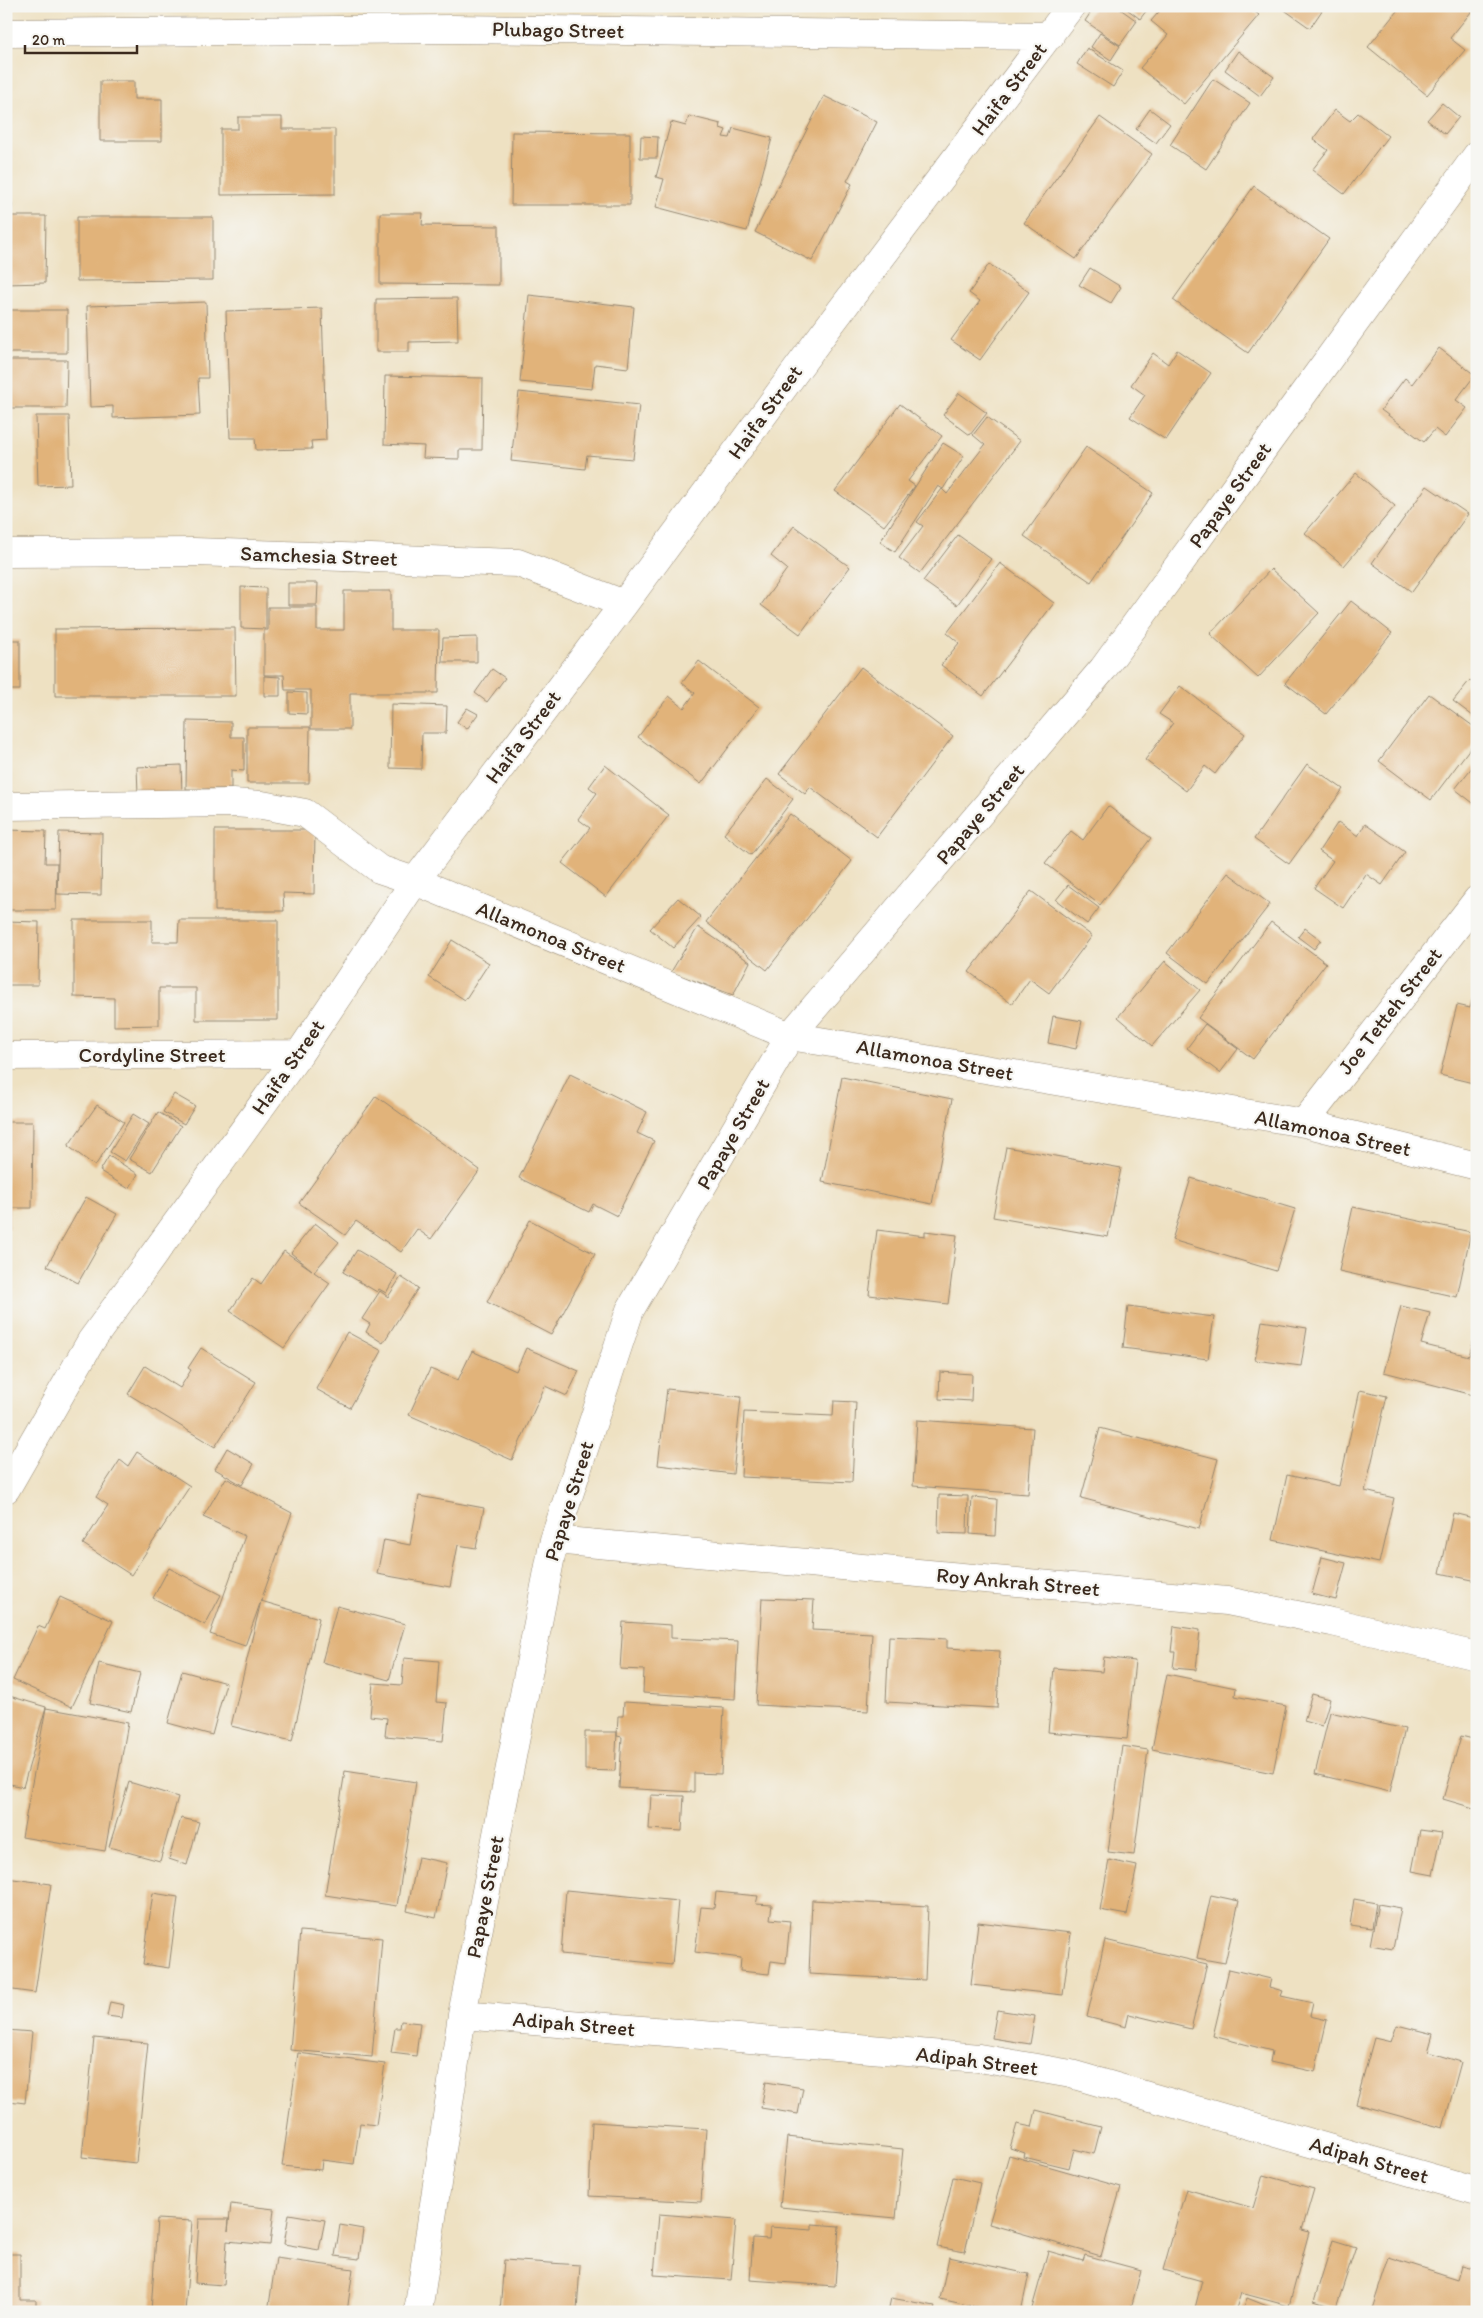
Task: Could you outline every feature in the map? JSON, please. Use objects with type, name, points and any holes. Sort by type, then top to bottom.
[{"type":"street","name":"Haifa Street","points":[[6,1489],[91,1341],[298,1054],[415,881],[624,604],[820,338],[1071,6]]},
{"type":"street","name":"Plubago Street","points":[[6,33],[452,29],[1050,36]]},
{"type":"street","name":"Papaye Street","points":[[418,2312],[462,2015],[554,1540],[630,1310],[790,1036],[1103,669],[1477,155]]},
{"type":"street","name":"Samchesia Street","points":[[6,553],[194,552],[518,563],[624,604]]},
{"type":"street","name":"Allamonoa Street","points":[[6,806],[232,803],[262,805],[305,813],[379,869],[415,881],[790,1036],[1304,1124],[1477,1166]]},
{"type":"street","name":"Joe Tetteh Street","points":[[1304,1124],[1477,900]]},
{"type":"street","name":"Cordyline Street","points":[[6,1056],[298,1054]]},
{"type":"street","name":"Roy Ankrah Street","points":[[554,1540],[1227,1601],[1332,1622],[1477,1656]]},
{"type":"street","name":"Adipah Street","points":[[462,2015],[979,2058],[1071,2074],[1477,2191]]},
{"type":"building","points":[[1095,6],[1116,6],[1137,21],[1120,45],[1085,21]]},
{"type":"building","points":[[1123,6],[1150,6],[1140,19]]},
{"type":"building","points":[[1164,6],[1248,6],[1259,15],[1184,104],[1140,68],[1168,35],[1151,21]]},
{"type":"building","points":[[1279,6],[1325,6],[1310,28]]},
{"type":"building","points":[[1401,6],[1406,10],[1409,6],[1476,6],[1450,38],[1465,50],[1427,95],[1368,47]]},
{"type":"building","points":[[1100,33],[1120,46],[1111,60],[1091,47]]},
{"type":"building","points":[[1087,48],[1123,71],[1113,87],[1077,64]]},
{"type":"building","points":[[1238,51],[1274,77],[1260,96],[1225,70]]},
{"type":"building","points":[[1213,79],[1250,103],[1206,169],[1170,145]]},
{"type":"building","points":[[100,81],[134,81],[134,99],[162,99],[162,141],[100,141]]},
{"type":"building","points":[[824,96],[877,122],[847,181],[852,184],[812,261],[755,232]]},
{"type":"building","points":[[1442,103],[1459,117],[1445,134],[1427,120]]},
{"type":"building","points":[[1150,109],[1170,124],[1156,143],[1136,129]]},
{"type":"building","points":[[1335,110],[1350,121],[1358,113],[1388,136],[1344,194],[1312,170],[1328,150],[1313,139]]},
{"type":"building","points":[[689,116],[721,124],[720,128],[726,130],[723,137],[730,138],[733,128],[772,138],[747,231],[656,207],[664,179],[656,177],[671,122],[686,126]]},
{"type":"building","points":[[238,117],[282,117],[282,129],[335,129],[335,194],[221,195],[221,129],[238,129]]},
{"type":"building","points":[[1100,117],[1152,154],[1076,259],[1024,223]]},
{"type":"building","points":[[512,132],[630,133],[630,205],[511,205]]},
{"type":"building","points":[[641,136],[658,137],[657,158],[640,158]]},
{"type":"building","points":[[1254,186],[1329,239],[1248,353],[1173,300]]},
{"type":"building","points":[[6,204],[12,204],[11,216],[46,216],[45,283],[6,284]]},
{"type":"building","points":[[380,213],[423,213],[422,225],[499,226],[499,285],[380,284]]},
{"type":"building","points":[[77,217],[213,217],[213,280],[77,281]]},
{"type":"building","points":[[989,264],[1029,292],[980,360],[951,340],[980,301],[969,293]]},
{"type":"building","points":[[1090,268],[1121,287],[1111,303],[1079,285]]},
{"type":"building","points":[[529,295],[634,307],[628,368],[595,364],[592,389],[520,382]]},
{"type":"building","points":[[457,298],[458,341],[409,342],[409,352],[376,352],[376,299]]},
{"type":"building","points":[[206,302],[208,378],[198,378],[200,415],[113,418],[113,406],[90,407],[87,306]]},
{"type":"building","points":[[322,308],[326,440],[311,441],[312,449],[256,450],[255,438],[230,438],[226,311]]},
{"type":"building","points":[[6,310],[67,310],[67,353],[6,353]]},
{"type":"building","points":[[1439,348],[1475,375],[1456,400],[1467,408],[1445,437],[1435,429],[1424,442],[1381,410],[1405,378],[1412,384]]},
{"type":"building","points":[[1177,350],[1211,373],[1166,440],[1130,417],[1145,395],[1131,385],[1153,353],[1168,364]]},
{"type":"building","points":[[6,360],[67,360],[66,408],[6,408]]},
{"type":"building","points":[[385,376],[483,378],[482,450],[459,450],[459,459],[423,458],[424,446],[384,444]]},
{"type":"building","points":[[519,392],[639,405],[633,459],[587,455],[585,469],[511,461]]},
{"type":"building","points":[[959,393],[987,413],[970,435],[943,415]]},
{"type":"building","points":[[900,404],[942,436],[908,481],[915,486],[884,526],[835,491]]},
{"type":"building","points":[[36,416],[69,416],[71,485],[38,486]]},
{"type":"building","points":[[987,417],[1020,441],[920,573],[899,558],[923,526],[917,522],[942,489],[947,494],[985,445],[973,435]]},
{"type":"building","points":[[943,443],[964,456],[943,489],[938,486],[895,552],[880,542]]},
{"type":"building","points":[[1086,447],[1153,493],[1091,582],[1024,536]]},
{"type":"building","points":[[1356,473],[1395,506],[1344,566],[1305,533]]},
{"type":"building","points":[[1427,486],[1468,514],[1412,592],[1372,563]]},
{"type":"building","points":[[794,526],[850,567],[800,634],[761,605],[787,569],[771,556]]},
{"type":"building","points":[[958,535],[991,559],[957,605],[923,581]]},
{"type":"building","points":[[1000,563],[1054,603],[983,696],[941,665],[959,643],[947,633]]},
{"type":"building","points":[[1271,569],[1319,613],[1258,678],[1210,634]]},
{"type":"building","points":[[288,583],[318,583],[317,605],[288,605]]},
{"type":"building","points":[[241,587],[266,588],[266,629],[241,628]]},
{"type":"building","points":[[344,591],[391,591],[391,630],[439,630],[438,693],[350,693],[350,729],[311,729],[311,690],[285,690],[284,675],[264,675],[264,630],[268,630],[268,607],[317,607],[317,630],[344,630]]},
{"type":"building","points":[[1351,601],[1392,633],[1326,714],[1285,683]]},
{"type":"building","points":[[235,628],[236,696],[55,696],[55,629]]},
{"type":"building","points":[[477,637],[477,662],[442,662],[443,638]]},
{"type":"building","points":[[6,640],[20,640],[20,690],[6,690]]},
{"type":"building","points":[[699,661],[759,707],[701,784],[638,737],[669,696],[684,708],[695,693],[682,683]]},
{"type":"building","points":[[861,667],[953,736],[877,837],[810,787],[805,794],[779,774]]},
{"type":"building","points":[[492,669],[505,678],[487,702],[475,693]]},
{"type":"building","points":[[264,676],[280,677],[280,696],[264,696]]},
{"type":"building","points":[[1470,680],[1477,685],[1477,719],[1453,701]]},
{"type":"building","points":[[1180,686],[1245,734],[1215,774],[1205,766],[1186,791],[1145,760],[1173,723],[1159,714]]},
{"type":"building","points":[[289,692],[307,693],[307,714],[289,713]]},
{"type":"building","points":[[1429,694],[1477,729],[1477,739],[1431,800],[1379,761]]},
{"type":"building","points":[[391,704],[447,706],[446,733],[422,733],[421,769],[390,768]]},
{"type":"building","points":[[467,708],[478,714],[467,729],[457,722]]},
{"type":"building","points":[[187,721],[231,722],[231,737],[244,737],[244,771],[231,770],[231,789],[186,789]]},
{"type":"building","points":[[247,727],[310,727],[309,783],[247,783]]},
{"type":"building","points":[[1307,764],[1343,789],[1289,864],[1254,839]]},
{"type":"building","points":[[181,765],[182,793],[138,794],[137,767]]},
{"type":"building","points":[[605,765],[669,815],[606,897],[562,863],[590,828],[578,819],[597,793],[589,787]]},
{"type":"building","points":[[1473,766],[1477,768],[1477,806],[1455,789]]},
{"type":"building","points":[[767,779],[793,799],[751,855],[724,834]]},
{"type":"building","points":[[1108,806],[1151,838],[1100,905],[1045,863],[1071,831],[1083,840]]},
{"type":"building","points":[[790,814],[852,861],[767,970],[706,922]]},
{"type":"building","points":[[1338,822],[1358,836],[1365,824],[1405,852],[1382,885],[1366,874],[1343,908],[1314,888],[1333,861],[1319,851]]},
{"type":"building","points":[[6,830],[46,831],[45,863],[57,863],[56,910],[6,910]]},
{"type":"building","points":[[215,830],[315,830],[314,894],[283,893],[284,911],[215,911]]},
{"type":"building","points":[[59,832],[102,833],[101,895],[57,894]]},
{"type":"building","points":[[1228,873],[1270,904],[1208,984],[1167,953]]},
{"type":"building","points":[[1068,885],[1099,908],[1087,924],[1056,900]]},
{"type":"building","points":[[1031,891],[1092,936],[1049,993],[1030,979],[1012,1004],[969,972]]},
{"type":"building","points":[[678,898],[701,917],[673,948],[650,929]]},
{"type":"building","points":[[74,920],[152,920],[152,942],[178,942],[179,920],[278,920],[278,1020],[196,1020],[196,988],[159,988],[159,1025],[114,1026],[114,998],[74,997]]},
{"type":"building","points":[[6,921],[39,922],[38,985],[6,985]]},
{"type":"building","points":[[1271,922],[1326,963],[1253,1059],[1198,1018]]},
{"type":"building","points":[[698,927],[750,962],[733,995],[671,972]]},
{"type":"building","points":[[1305,928],[1321,940],[1314,949],[1298,937]]},
{"type":"building","points":[[452,940],[489,963],[465,1000],[429,977]]},
{"type":"building","points":[[1165,961],[1200,990],[1152,1046],[1118,1017]]},
{"type":"building","points":[[1477,982],[1477,1084],[1440,1075],[1457,1005],[1470,1008]]},
{"type":"building","points":[[1053,1016],[1082,1021],[1076,1049],[1048,1043]]},
{"type":"building","points":[[1205,1024],[1238,1049],[1220,1073],[1187,1048]]},
{"type":"building","points":[[570,1074],[647,1112],[637,1133],[654,1141],[617,1216],[593,1204],[589,1212],[519,1178]]},
{"type":"building","points":[[842,1077],[952,1099],[932,1204],[822,1182]]},
{"type":"building","points":[[174,1094],[195,1106],[184,1124],[163,1112]]},
{"type":"building","points":[[376,1096],[480,1170],[431,1239],[417,1229],[401,1252],[356,1221],[345,1235],[299,1203]]},
{"type":"building","points":[[97,1105],[124,1122],[95,1166],[68,1146]]},
{"type":"building","points":[[158,1112],[181,1126],[152,1172],[129,1159]]},
{"type":"building","points":[[133,1114],[149,1124],[125,1161],[110,1152]]},
{"type":"building","points":[[6,1122],[33,1122],[32,1208],[9,1208],[9,1229],[6,1229]]},
{"type":"building","points":[[1006,1147],[1121,1168],[1108,1237],[993,1217]]},
{"type":"building","points":[[109,1156],[138,1174],[129,1189],[100,1171]]},
{"type":"building","points":[[1191,1178],[1295,1209],[1276,1271],[1172,1240]]},
{"type":"building","points":[[86,1197],[117,1214],[78,1283],[47,1266]]},
{"type":"building","points":[[1353,1207],[1471,1232],[1457,1297],[1339,1271]]},
{"type":"building","points":[[530,1220],[595,1254],[551,1335],[487,1302]]},
{"type":"building","points":[[315,1223],[339,1242],[314,1272],[330,1283],[284,1348],[230,1311],[253,1278],[261,1284],[284,1251],[312,1270],[291,1253]]},
{"type":"building","points":[[877,1230],[925,1236],[925,1231],[957,1235],[948,1304],[869,1295]]},
{"type":"building","points":[[357,1250],[397,1274],[386,1293],[379,1289],[377,1292],[343,1272]]},
{"type":"building","points":[[401,1277],[418,1288],[383,1343],[366,1332],[370,1324],[362,1319],[380,1291],[388,1297]]},
{"type":"building","points":[[1128,1306],[1214,1317],[1208,1359],[1123,1348]]},
{"type":"building","points":[[1401,1306],[1430,1313],[1421,1344],[1469,1356],[1477,1329],[1477,1396],[1384,1372]]},
{"type":"building","points":[[1262,1321],[1307,1328],[1301,1366],[1255,1360]]},
{"type":"building","points":[[347,1332],[382,1351],[350,1408],[316,1389]]},
{"type":"building","points":[[201,1348],[256,1382],[215,1447],[128,1394],[145,1366],[180,1388],[191,1370],[188,1368]]},
{"type":"building","points":[[526,1348],[579,1371],[567,1396],[545,1386],[512,1460],[409,1415],[430,1369],[458,1380],[472,1351],[516,1371]]},
{"type":"building","points":[[940,1372],[972,1374],[971,1401],[939,1399]]},
{"type":"building","points":[[667,1389],[741,1397],[733,1474],[658,1465]]},
{"type":"building","points":[[1360,1390],[1387,1396],[1365,1491],[1394,1498],[1379,1563],[1273,1540],[1287,1475],[1339,1486]]},
{"type":"building","points":[[834,1401],[856,1402],[852,1482],[741,1477],[744,1412],[833,1416]]},
{"type":"building","points":[[917,1420],[1033,1428],[1028,1494],[913,1486]]},
{"type":"building","points":[[1100,1428],[1218,1459],[1199,1529],[1081,1498]]},
{"type":"building","points":[[227,1448],[254,1464],[242,1485],[215,1469]]},
{"type":"building","points":[[137,1452],[190,1486],[131,1575],[83,1544],[108,1505],[96,1497],[120,1460],[128,1466]]},
{"type":"building","points":[[226,1478],[292,1513],[245,1646],[210,1634],[245,1536],[203,1517]]},
{"type":"building","points":[[939,1495],[968,1496],[967,1534],[938,1533]]},
{"type":"building","points":[[419,1496],[484,1508],[476,1548],[458,1545],[450,1587],[377,1574],[384,1540],[410,1545]]},
{"type":"building","points":[[972,1497],[997,1499],[995,1536],[970,1534]]},
{"type":"building","points":[[1453,1513],[1477,1519],[1477,1581],[1440,1573]]},
{"type":"building","points":[[1322,1557],[1346,1563],[1336,1600],[1312,1594]]},
{"type":"building","points":[[169,1568],[221,1595],[205,1625],[153,1598]]},
{"type":"building","points":[[60,1597],[113,1621],[72,1707],[13,1680],[38,1626],[45,1629]]},
{"type":"building","points":[[762,1598],[814,1600],[812,1630],[872,1633],[868,1711],[756,1705]]},
{"type":"building","points":[[261,1601],[319,1618],[292,1741],[231,1726]]},
{"type":"building","points":[[337,1606],[405,1624],[389,1680],[322,1662]]},
{"type":"building","points":[[623,1622],[671,1625],[671,1638],[738,1641],[735,1699],[643,1693],[644,1670],[620,1669]]},
{"type":"building","points":[[1174,1626],[1200,1630],[1196,1670],[1173,1668],[1175,1652],[1171,1652]]},
{"type":"building","points":[[889,1636],[947,1639],[947,1648],[1000,1651],[997,1708],[886,1702]]},
{"type":"building","points":[[1104,1657],[1135,1661],[1127,1739],[1048,1732],[1054,1668],[1102,1672]]},
{"type":"building","points":[[404,1658],[439,1661],[436,1702],[447,1703],[443,1741],[385,1736],[387,1718],[370,1716],[373,1683],[402,1685]]},
{"type":"building","points":[[99,1663],[140,1673],[131,1712],[90,1703]]},
{"type":"building","points":[[182,1671],[226,1683],[212,1735],[168,1723]]},
{"type":"building","points":[[1167,1674],[1236,1688],[1235,1696],[1286,1706],[1273,1773],[1152,1749]]},
{"type":"building","points":[[1312,1694],[1330,1699],[1322,1726],[1304,1721]]},
{"type":"building","points":[[6,1695],[46,1707],[23,1787],[6,1783]]},
{"type":"building","points":[[624,1702],[724,1708],[721,1774],[694,1773],[694,1792],[619,1788],[622,1737],[617,1736],[618,1716],[623,1716]]},
{"type":"building","points":[[46,1708],[128,1723],[105,1851],[22,1837]]},
{"type":"building","points":[[1330,1712],[1405,1729],[1390,1792],[1315,1774]]},
{"type":"building","points":[[585,1732],[617,1732],[615,1771],[585,1770]]},
{"type":"building","points":[[1461,1736],[1477,1740],[1477,1809],[1443,1799]]},
{"type":"building","points":[[1122,1746],[1148,1750],[1134,1855],[1108,1852]]},
{"type":"building","points":[[345,1771],[416,1782],[397,1906],[325,1895]]},
{"type":"building","points":[[129,1782],[178,1797],[160,1861],[109,1847]]},
{"type":"building","points":[[651,1795],[684,1796],[682,1831],[649,1829]]},
{"type":"building","points":[[181,1818],[199,1822],[187,1865],[169,1859]]},
{"type":"building","points":[[1420,1830],[1442,1833],[1433,1875],[1412,1871]]},
{"type":"building","points":[[418,1857],[447,1863],[436,1918],[407,1911]]},
{"type":"building","points":[[1109,1860],[1137,1866],[1127,1915],[1100,1910]]},
{"type":"building","points":[[6,1878],[51,1884],[35,1993],[6,1989]]},
{"type":"building","points":[[566,1890],[678,1901],[672,1965],[561,1954]]},
{"type":"building","points":[[716,1892],[758,1896],[756,1904],[772,1905],[770,1919],[790,1921],[786,1963],[771,1961],[769,1974],[740,1971],[741,1958],[695,1952],[701,1907],[714,1908]]},
{"type":"building","points":[[153,1893],[178,1897],[169,1968],[143,1964]]},
{"type":"building","points":[[1211,1895],[1239,1901],[1225,1963],[1197,1958]]},
{"type":"building","points":[[1354,1899],[1376,1903],[1372,1928],[1350,1925]]},
{"type":"building","points":[[812,1900],[928,1906],[925,1980],[809,1974]]},
{"type":"building","points":[[1378,1904],[1401,1908],[1393,1949],[1370,1945]]},
{"type":"building","points":[[978,1922],[1071,1933],[1063,1995],[971,1985]]},
{"type":"building","points":[[300,1931],[382,1938],[372,2057],[290,2050]]},
{"type":"building","points":[[1105,1940],[1207,1964],[1191,2029],[1129,2014],[1126,2027],[1087,2017]]},
{"type":"building","points":[[1229,1969],[1271,1979],[1269,1987],[1283,1991],[1281,1996],[1313,2003],[1310,2016],[1327,2020],[1315,2072],[1270,2062],[1272,2051],[1213,2036]]},
{"type":"building","points":[[110,2002],[124,2005],[122,2018],[107,2016]]},
{"type":"building","points":[[997,2010],[1035,2016],[1030,2044],[992,2038]]},
{"type":"building","points":[[401,2021],[420,2023],[416,2056],[391,2053],[395,2028],[400,2028]]},
{"type":"building","points":[[1397,2025],[1433,2034],[1428,2052],[1461,2062],[1443,2128],[1356,2104],[1374,2038],[1391,2042]]},
{"type":"building","points":[[6,2030],[32,2032],[25,2103],[9,2101],[8,2119]]},
{"type":"building","points":[[94,2038],[148,2043],[136,2163],[82,2157]]},
{"type":"building","points":[[298,2053],[385,2064],[376,2125],[360,2123],[354,2164],[322,2160],[321,2170],[282,2166]]},
{"type":"building","points":[[766,2082],[803,2088],[798,2114],[761,2108]]},
{"type":"building","points":[[1036,2110],[1101,2127],[1094,2154],[1074,2149],[1069,2168],[1024,2157],[1025,2153],[1010,2148],[1017,2124],[1032,2127]]},
{"type":"building","points":[[592,2122],[706,2129],[701,2202],[589,2196]]},
{"type":"building","points":[[787,2137],[903,2149],[896,2218],[780,2207]]},
{"type":"building","points":[[1009,2155],[1121,2187],[1101,2256],[989,2224]]},
{"type":"building","points":[[1263,2175],[1314,2189],[1302,2230],[1309,2232],[1289,2306],[1241,2293],[1235,2312],[1209,2312],[1195,2308],[1202,2281],[1163,2270],[1186,2189],[1253,2208]]},
{"type":"building","points":[[953,2177],[980,2183],[965,2252],[937,2247]]},
{"type":"building","points":[[231,2204],[274,2209],[270,2245],[227,2241],[224,2285],[195,2283],[199,2219],[229,2219],[228,2231]]},
{"type":"building","points":[[289,2214],[325,2220],[319,2250],[284,2244]]},
{"type":"building","points":[[659,2214],[736,2220],[731,2280],[654,2275]]},
{"type":"building","points":[[157,2219],[192,2221],[185,2312],[151,2312]]},
{"type":"building","points":[[812,2224],[839,2226],[835,2286],[750,2280],[753,2238],[769,2239],[770,2227],[812,2230]]},
{"type":"building","points":[[340,2225],[363,2229],[359,2259],[335,2256]]},
{"type":"building","points":[[1333,2240],[1356,2247],[1336,2308],[1314,2301]]},
{"type":"building","points":[[1048,2251],[1083,2261],[1085,2255],[1141,2270],[1130,2312],[1031,2312]]},
{"type":"building","points":[[6,2254],[20,2254],[20,2300],[36,2300],[36,2312],[6,2312]]},
{"type":"building","points":[[949,2257],[1029,2274],[1021,2312],[1000,2312],[940,2299]]},
{"type":"building","points":[[1389,2257],[1458,2279],[1462,2265],[1477,2269],[1477,2312],[1371,2312]]},
{"type":"building","points":[[276,2258],[353,2269],[347,2312],[268,2312]]},
{"type":"building","points":[[504,2260],[580,2265],[577,2312],[500,2312]]},
{"type":"building","points":[[891,2298],[935,2306],[934,2312],[888,2312]]},
{"type":"building","points":[[1247,2298],[1282,2312],[1242,2312]]}]
